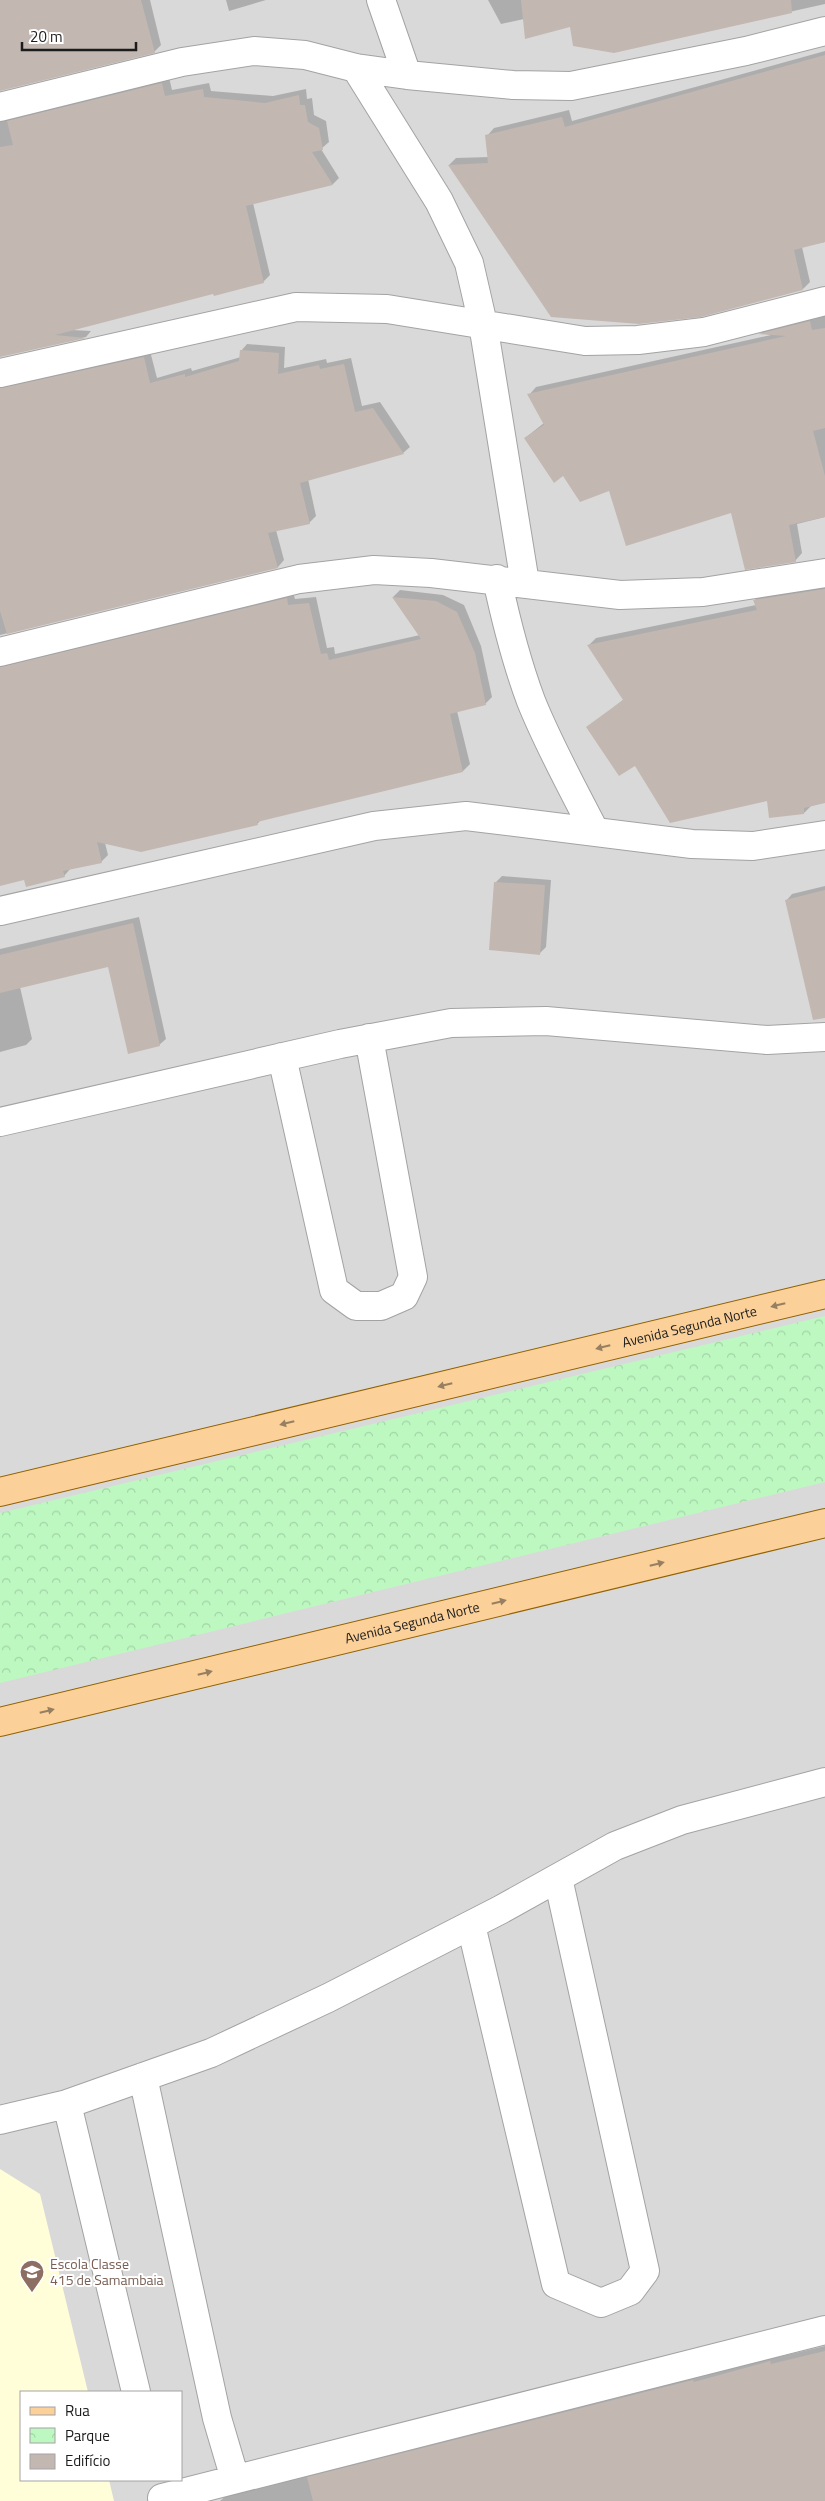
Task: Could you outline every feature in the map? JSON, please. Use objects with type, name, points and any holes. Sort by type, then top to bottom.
[{"type":"main road","name":"Avenida Segunda Norte","points":[[0,1492],[825,1294]]},
{"type":"main road","name":"Avenida Segunda Norte","points":[[0,1722],[825,1524]]},
{"type":"street","points":[[381,0],[407,75]]},
{"type":"street","points":[[0,107],[182,62],[254,51],[305,56],[356,68],[407,75],[514,85],[571,86],[746,51],[825,31]]},
{"type":"street","points":[[356,68],[439,201],[469,263],[483,324],[525,584]]},
{"type":"street","points":[[0,373],[296,307],[387,309],[585,340],[638,340],[704,332],[825,301]]},
{"type":"street","points":[[0,652],[299,579],[374,570],[497,580],[620,595],[703,592],[825,573]]},
{"type":"street","points":[[497,580],[509,636],[532,702],[559,764],[596,832]]},
{"type":"street","points":[[0,911],[374,826],[466,816],[692,844],[753,846],[825,835]]},
{"type":"street","points":[[0,1122],[369,1038],[451,1022],[546,1022],[767,1040],[825,1037]]},
{"type":"street","points":[[282,1058],[334,1290],[356,1306],[381,1306],[404,1296],[413,1277],[369,1038]]},
{"type":"street","points":[[0,2120],[67,2104],[219,2049],[328,1998],[471,1925],[615,1846],[682,1820],[825,1782]]},
{"type":"street","points":[[471,1925],[556,2284],[601,2303],[630,2291],[646,2271],[558,1878]]},
{"type":"street","points":[[143,2077],[217,2418],[235,2480]]},
{"type":"street","points":[[67,2104],[136,2391]]},
{"type":"street","points":[[161,2493],[235,2480],[825,2330]]},
{"type":"shaded area","points":[[0,0],[825,0],[825,2501],[0,2501]]},
{"type":"shaded area","name":"Escola Classe 415 de Samambaia","points":[[0,2169],[40,2194],[88,2391],[20,2391],[20,2481],[109,2481],[114,2501],[0,2501]]},
{"type":"green space","points":[[825,1316],[825,1482],[0,1683],[0,1513]]},
{"type":"building","points":[[0,0],[141,0],[155,53],[0,91]]},
{"type":"building","points":[[521,0],[791,0],[792,13],[614,53],[573,46],[570,27],[525,39]]},
{"type":"building","points":[[825,55],[825,242],[794,250],[803,290],[701,317],[639,324],[551,317],[448,165],[488,163],[485,135],[562,117],[565,127]]},
{"type":"building","points":[[162,83],[165,96],[203,89],[204,97],[265,103],[299,95],[300,105],[305,105],[308,122],[319,128],[323,150],[312,152],[333,185],[246,206],[264,283],[214,296],[213,294],[55,335],[86,338],[0,357],[0,147],[13,145],[7,121]]},
{"type":"building","points":[[810,321],[812,330],[825,328],[825,428],[813,431],[825,476],[825,517],[789,525],[796,562],[745,570],[731,513],[626,546],[609,491],[580,502],[563,476],[554,483],[524,438],[544,425],[527,394],[786,336],[758,334]]},
{"type":"building","points":[[240,350],[279,353],[278,374],[319,365],[320,369],[344,364],[355,412],[373,408],[404,454],[300,483],[310,524],[268,533],[278,568],[7,634],[0,611],[0,388],[144,357],[150,383],[185,374],[185,377],[239,361]]},
{"type":"building","points":[[825,589],[825,803],[804,808],[804,814],[769,818],[767,801],[670,823],[635,766],[619,776],[586,727],[623,700],[587,645],[757,610],[753,600]]},
{"type":"building","points":[[392,597],[436,601],[457,612],[475,653],[486,705],[450,714],[463,772],[257,822],[258,825],[141,852],[97,842],[102,863],[63,871],[65,877],[26,887],[24,880],[0,886],[0,667],[287,598],[288,605],[309,603],[321,654],[327,653],[329,660],[421,639]]},
{"type":"building","points":[[494,882],[545,885],[540,955],[489,950]]},
{"type":"building","points":[[825,890],[825,1018],[813,1020],[785,900]]},
{"type":"building","points":[[133,923],[160,1046],[128,1054],[108,967],[0,993],[0,955]]},
{"type":"building","points":[[825,2351],[825,2501],[313,2501],[307,2477],[693,2380],[694,2382],[770,2361],[771,2364]]},
{"type":"place","name":"Escola Classe 415 de Samambaia","points":[[32,2293]]}]
